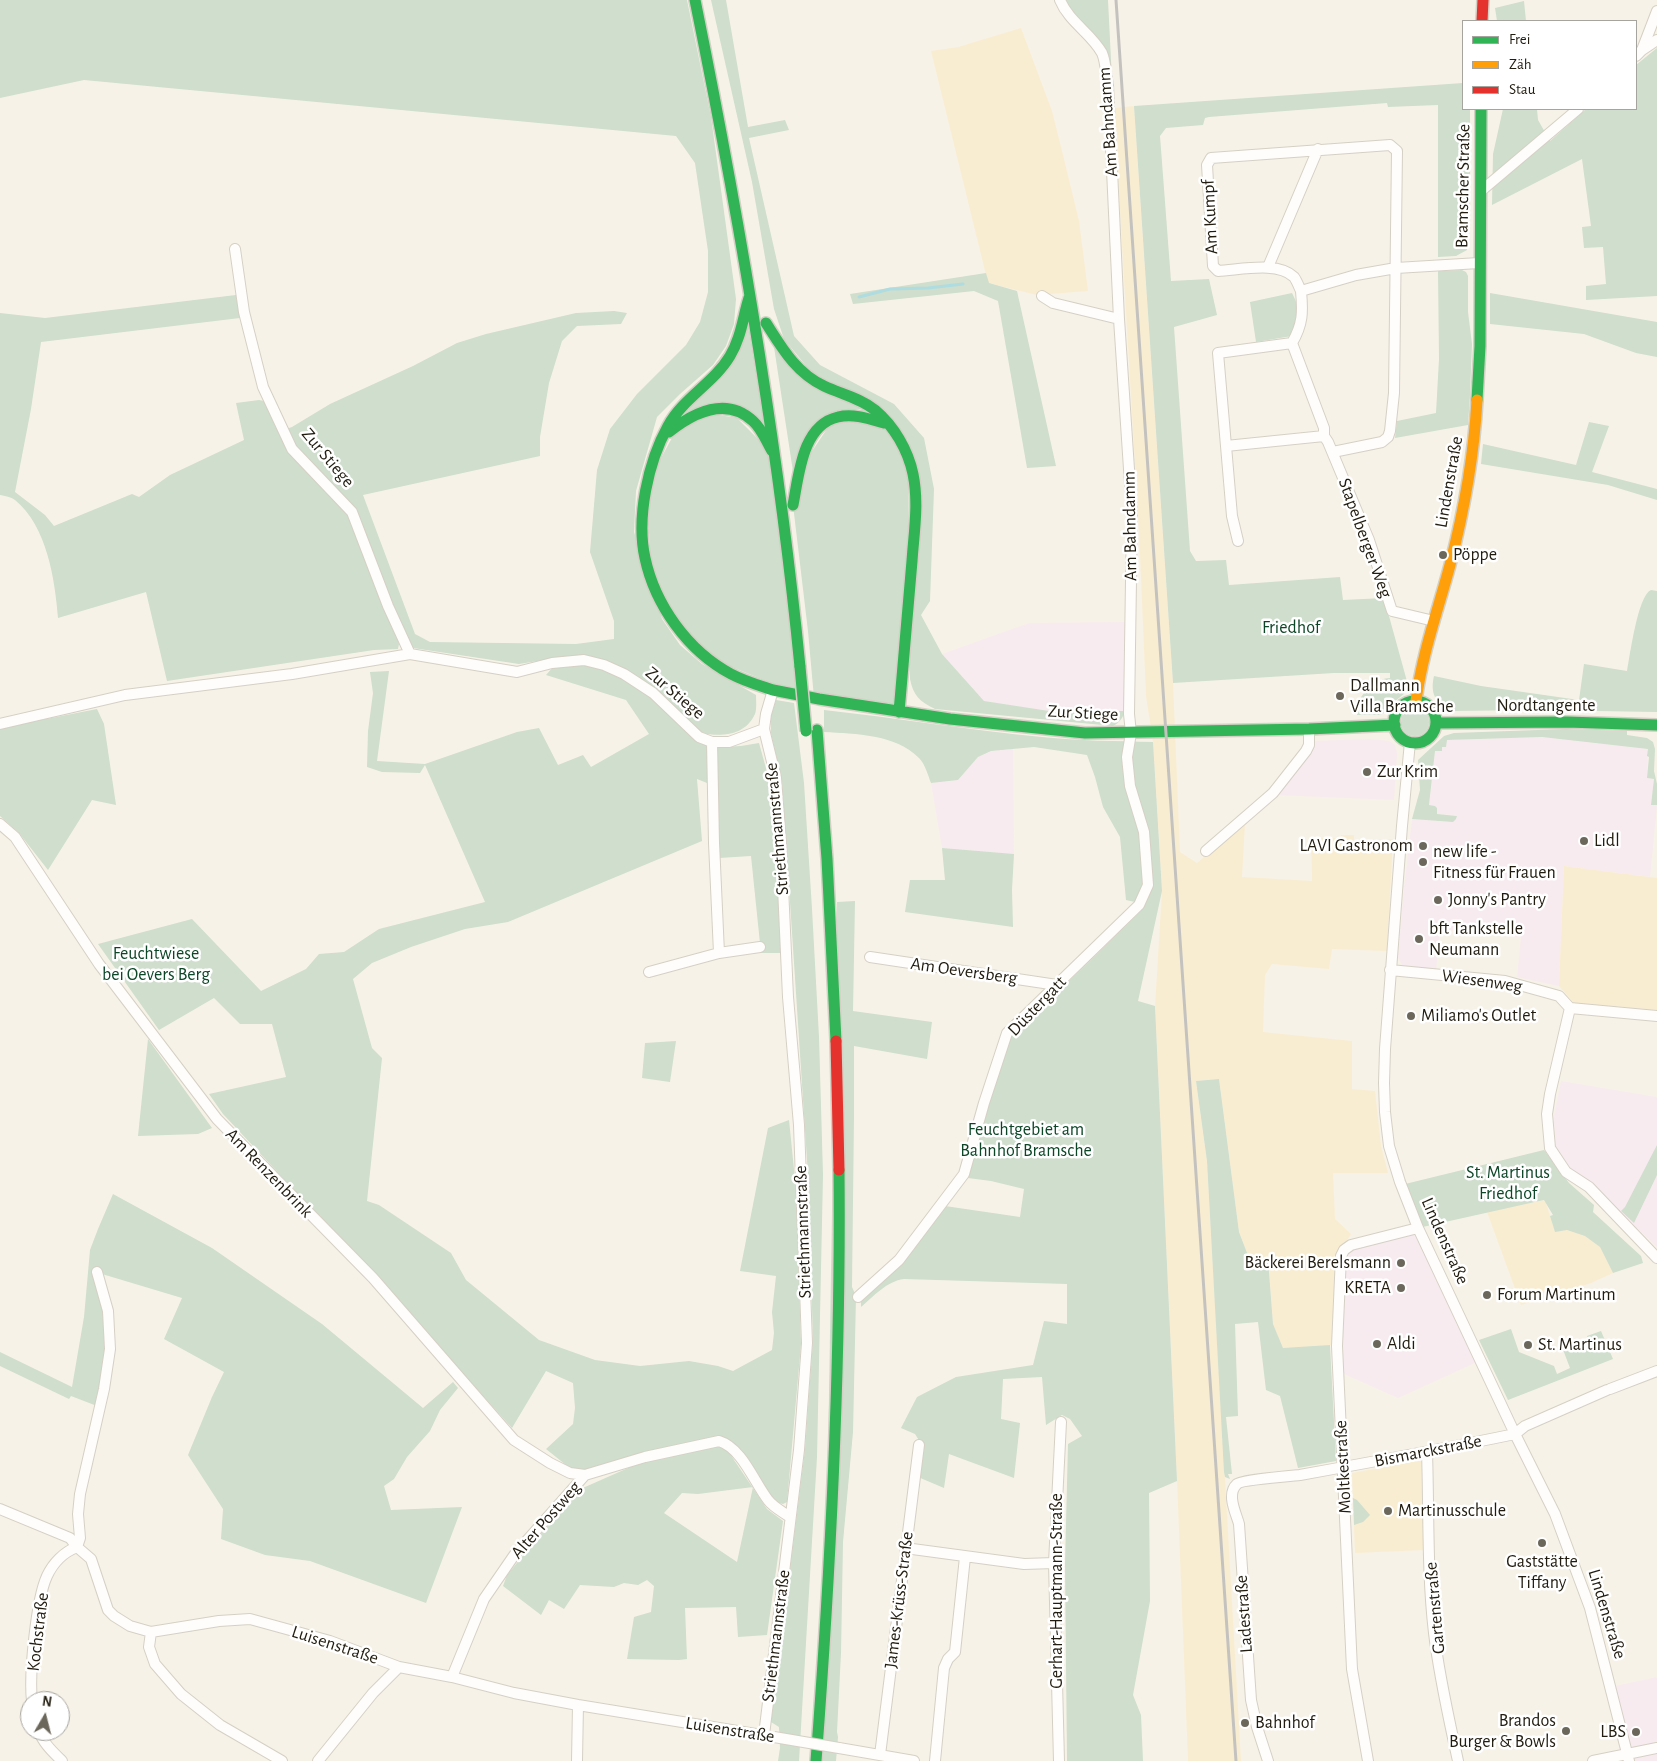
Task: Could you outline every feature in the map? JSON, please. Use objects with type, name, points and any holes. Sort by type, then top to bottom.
[{"type":"main road","points":[[695,0],[767,391],[794,598],[805,666],[831,914],[836,1037],[839,1199],[838,1337],[827,1621],[816,1761]]},
{"type":"main road","points":[[706,0],[716,45]]},
{"type":"main road","points":[[1482,0],[1482,20]]},
{"type":"main road","points":[[721,73],[771,352]]},
{"type":"main road","name":"Bramscher Straße","points":[[1479,263],[1482,110]]},
{"type":"main road","name":"Lindenstraße","points":[[1416,701],[1420,672],[1459,526],[1473,454],[1479,385],[1479,263]]},
{"type":"main road","name":"Zur Stiege","points":[[750,292],[737,339],[730,356],[673,417],[651,466],[643,512],[642,538],[645,557],[651,579],[660,600],[688,638],[705,656],[724,670],[748,682],[773,690],[812,698],[899,712],[1045,730],[1085,733],[1132,733],[1394,725]]},
{"type":"main road","points":[[766,323],[794,366],[806,377],[822,386],[861,402],[874,410],[900,440],[908,456],[913,474],[915,522],[899,712]]},
{"type":"main road","points":[[664,436],[680,423],[696,414],[712,408],[727,408],[740,412],[754,422],[776,457]]},
{"type":"main road","points":[[793,505],[805,451],[810,437],[817,428],[830,419],[856,415],[888,424]]},
{"type":"main road","points":[[788,466],[805,602]]},
{"type":"main road","points":[[805,666],[810,649]]},
{"type":"main road","points":[[1416,701],[1429,706],[1433,711],[1436,723],[1435,729],[1428,738],[1410,742],[1400,736],[1394,725],[1394,719],[1400,707],[1405,703],[1416,701]]},
{"type":"main road","name":"Nordtangente","points":[[1436,723],[1567,722],[1657,725]]},
{"type":"main road","points":[[805,1761],[820,1552],[828,1337],[826,1066],[811,731]]},
{"type":"street","name":"Am Bahndamm","points":[[1060,0],[1069,16],[1091,37],[1102,55],[1107,77],[1119,319],[1132,514],[1129,695],[1132,733]]},
{"type":"street","points":[[1639,53],[1657,11]]},
{"type":"street","points":[[1639,53],[1657,40]]},
{"type":"street","points":[[1481,191],[1577,110]]},
{"type":"street","name":"Am Kumpf","points":[[1301,291],[1295,278],[1283,269],[1218,271],[1212,266],[1207,165],[1211,158],[1390,144],[1397,151],[1394,393],[1388,437],[1382,442],[1333,452]]},
{"type":"street","points":[[1268,268],[1318,149]]},
{"type":"street","name":"Zur Stiege","points":[[234,249],[244,312],[263,387],[292,449],[352,512],[388,606],[410,654]]},
{"type":"street","points":[[1292,343],[1300,330],[1303,312],[1301,291],[1356,275],[1396,268],[1479,263]]},
{"type":"street","points":[[1042,296],[1053,303],[1119,319]]},
{"type":"street","points":[[1292,343],[1324,428],[1324,436],[1333,452]]},
{"type":"street","points":[[1238,541],[1232,516],[1218,353],[1292,343]]},
{"type":"street","points":[[1226,446],[1324,436]]},
{"type":"street","name":"Stapelberger Weg","points":[[1333,452],[1369,540],[1392,611],[1434,621]]},
{"type":"street","name":"Zur Stiege","points":[[0,724],[125,696],[292,674],[410,654],[517,672],[552,663],[584,660],[604,665],[624,674],[653,693],[699,737],[712,742]]},
{"type":"street","name":"Striethmannstraße","points":[[769,1736],[790,1516],[799,1450],[807,1343],[799,1125],[788,997],[776,778],[764,730],[766,714],[773,690]]},
{"type":"street","points":[[1206,851],[1273,793],[1306,751],[1309,729]]},
{"type":"street","points":[[720,953],[714,843],[712,742],[728,742],[764,730]]},
{"type":"street","name":"Düstergatt","points":[[858,1297],[899,1260],[964,1174],[984,1103],[1007,1033],[1139,905],[1148,885],[1144,832],[1130,786],[1127,757],[1132,733]]},
{"type":"street","name":"Lindenstraße","points":[[1410,742],[1390,970],[1384,1083],[1389,1146],[1400,1182],[1418,1228],[1515,1434],[1555,1514],[1590,1608],[1628,1758]]},
{"type":"street","name":"Am Renzenbrink","points":[[0,824],[15,838],[99,964],[217,1119],[372,1278],[514,1440],[550,1463],[570,1473],[585,1475]]},
{"type":"street","points":[[648,972],[720,953],[760,947]]},
{"type":"street","name":"Am Oeversberg","points":[[870,957],[1057,985]]},
{"type":"street","name":"Wiesenweg","points":[[1390,970],[1505,981],[1559,996],[1570,1008]]},
{"type":"street","points":[[1657,1016],[1570,1008],[1547,1114],[1550,1148],[1566,1172],[1589,1187],[1657,1258]]},
{"type":"street","name":"Moltkestraße","points":[[1368,1761],[1352,1669],[1337,1346],[1341,1256],[1344,1250],[1351,1245],[1418,1228]]},
{"type":"street","points":[[77,1547],[80,1538],[78,1514],[80,1494],[104,1389],[110,1349],[108,1311],[97,1272]]},
{"type":"street","name":"Bismarckstraße","points":[[1252,1480],[1343,1467],[1515,1434],[1525,1426],[1657,1370]]},
{"type":"street","name":"Gerhart-Hauptmann-Straße","points":[[1058,1761],[1054,1563],[1061,1422]]},
{"type":"street","name":"Alter Postweg","points":[[452,1676],[484,1599],[515,1554],[585,1475],[645,1457],[719,1441],[728,1444],[755,1477],[769,1502],[790,1516]]},
{"type":"street","name":"James-Krüss-Straße","points":[[880,1755],[919,1445]]},
{"type":"street","name":"Gartenstraße","points":[[1427,1452],[1431,1596],[1434,1633],[1447,1712],[1458,1761]]},
{"type":"street","name":"Ladestraße","points":[[1252,1480],[1244,1480],[1237,1483],[1233,1489],[1232,1497],[1239,1524],[1251,1700],[1268,1761]]},
{"type":"street","name":"Luisenstraße","points":[[0,1508],[70,1538],[90,1559],[108,1610],[130,1626],[151,1632],[219,1621],[250,1619],[330,1641],[399,1667],[452,1676],[514,1693],[914,1761]]},
{"type":"street","name":"Kochstraße","points":[[32,1691],[35,1640],[42,1590],[47,1575],[57,1560],[77,1547]]},
{"type":"street","points":[[905,1548],[1024,1564],[1054,1563]]},
{"type":"street","points":[[936,1761],[944,1668],[948,1659],[955,1652],[965,1557]]},
{"type":"street","points":[[151,1632],[149,1647],[154,1664],[181,1694],[220,1725],[282,1761]]},
{"type":"street","points":[[318,1761],[373,1693],[399,1667]]},
{"type":"street","points":[[577,1761],[578,1705]]},
{"type":"street","points":[[45,1741],[62,1761]]},
{"type":"street","points":[[1593,1761],[1628,1758],[1657,1748]]},
{"type":"shaded area","points":[[1021,28],[1052,111],[1079,221],[1088,291],[1037,295],[988,283],[931,51],[958,47]]},
{"type":"shaded area","points":[[1134,106],[1173,683],[1180,852],[1197,863],[1245,823],[1242,877],[1312,881],[1311,838],[1340,838],[1341,835],[1354,835],[1354,840],[1393,839],[1387,951],[1332,949],[1329,969],[1272,964],[1265,975],[1263,1032],[1352,1041],[1352,1089],[1375,1091],[1381,1146],[1388,1173],[1333,1173],[1335,1219],[1351,1234],[1338,1255],[1333,1345],[1283,1349],[1273,1324],[1268,1259],[1249,1258],[1239,1232],[1219,1079],[1196,1081],[1207,1161],[1241,1761],[1188,1761],[1155,1006],[1162,891],[1153,742],[1146,696],[1139,532],[1114,108]]},
{"type":"shaded area","points":[[1125,622],[1125,711],[1049,711],[984,701],[942,654],[1029,623]]},
{"type":"shaded area","points":[[1542,737],[1648,749],[1647,778],[1654,779],[1651,805],[1657,805],[1650,877],[1564,866],[1559,986],[1517,977],[1521,937],[1440,929],[1436,970],[1402,965],[1398,957],[1412,819],[1453,822],[1457,815],[1437,814],[1437,808],[1429,805],[1435,751],[1442,747],[1446,740]]},
{"type":"shaded area","points":[[1368,739],[1389,741],[1395,745],[1397,753],[1394,800],[1275,795],[1312,741]]},
{"type":"shaded area","points":[[1013,749],[1014,854],[942,848],[931,783],[958,780],[978,757],[991,751]]},
{"type":"shaded area","points":[[1564,866],[1657,878],[1657,1010],[1574,1003],[1559,986]]},
{"type":"shaded area","points":[[1561,1081],[1657,1097],[1657,1247],[1586,1179],[1570,1168],[1555,1146],[1554,1116]]},
{"type":"shaded area","points":[[1545,1200],[1555,1231],[1567,1230],[1585,1235],[1600,1247],[1613,1273],[1591,1283],[1521,1305],[1487,1212]]},
{"type":"shaded area","points":[[1414,1233],[1477,1362],[1398,1398],[1344,1374],[1342,1346],[1346,1258],[1347,1251]]},
{"type":"shaded area","name":"Martinusschule","points":[[1421,1460],[1424,1550],[1355,1553],[1352,1473]]},
{"type":"shaded area","points":[[1657,1677],[1657,1761],[1633,1761],[1615,1686]]},
{"type":"green space","name":"Feuchtwiese bei Oevers Berg","points":[[0,0],[687,0],[711,117],[736,299],[734,324],[726,346],[713,365],[657,417],[636,491],[634,532],[662,619],[680,645],[702,664],[756,695],[755,714],[745,727],[739,731],[724,735],[701,733],[695,739],[722,747],[759,743],[772,790],[782,953],[761,953],[751,856],[719,858],[717,787],[697,779],[702,841],[508,922],[465,929],[411,947],[372,963],[353,979],[372,1048],[382,1058],[367,1201],[379,1205],[451,1253],[466,1280],[539,1340],[595,1360],[640,1366],[689,1361],[718,1366],[733,1371],[772,1350],[774,1333],[772,1312],[776,1276],[740,1271],[768,1128],[789,1120],[796,1189],[801,1344],[787,1502],[783,1504],[772,1499],[739,1449],[723,1438],[585,1471],[571,1469],[546,1449],[573,1424],[575,1408],[573,1383],[546,1371],[512,1428],[376,1277],[223,1114],[209,1094],[286,1077],[272,1024],[240,1024],[214,998],[159,1030],[98,944],[192,919],[261,991],[306,969],[319,954],[344,952],[379,929],[485,902],[425,765],[420,773],[382,772],[367,767],[368,731],[373,693],[370,672],[389,671],[377,761],[425,764],[517,732],[539,728],[558,765],[583,755],[591,767],[649,734],[626,700],[546,675],[562,657],[519,664],[413,648],[387,609],[399,644],[398,649],[374,650],[167,681],[146,592],[58,618],[52,571],[35,524],[26,511],[13,499],[0,495],[0,313],[45,318],[236,295],[240,318],[41,342],[31,409],[15,492],[45,515],[54,526],[132,494],[139,497],[170,475],[244,440],[236,403],[264,401],[280,431],[292,427],[330,404],[413,366],[457,343],[486,334],[576,313],[614,311],[627,313],[621,324],[577,326],[562,341],[549,383],[540,437],[540,456],[363,495],[415,634],[430,642],[576,644],[614,639],[614,621],[590,552],[597,470],[610,429],[637,394],[686,345],[700,322],[708,292],[708,251],[695,163],[676,136],[84,80],[0,98]]},
{"type":"green space","points":[[711,0],[726,0],[748,127],[785,120],[789,130],[749,138],[794,336],[820,365],[894,404],[924,438],[934,489],[930,601],[921,615],[942,654],[984,701],[1049,711],[1125,711],[1120,720],[1113,726],[935,709],[921,701],[915,694],[910,679],[908,440],[812,373],[784,339],[774,309],[752,182]]},
{"type":"green space","points":[[1063,0],[1108,0],[1112,80],[1104,55]]},
{"type":"green space","points":[[1524,1],[1526,20],[1497,20],[1495,8]]},
{"type":"green space","points":[[1657,48],[1657,296],[1586,300],[1586,286],[1606,284],[1603,247],[1584,248],[1582,227],[1591,226],[1582,159],[1492,205],[1493,154],[1503,110],[1537,110],[1538,120],[1550,141],[1585,110],[1637,110],[1637,64]]},
{"type":"green space","name":"Friedhof","points":[[1462,83],[1462,110],[1470,110],[1470,219],[1467,250],[1456,256],[1438,257],[1438,105],[1388,107],[1387,103],[1209,117],[1205,118],[1203,125],[1166,128],[1160,136],[1171,281],[1209,279],[1217,315],[1174,327],[1190,551],[1196,561],[1226,560],[1229,585],[1340,577],[1343,600],[1384,598],[1408,685],[1405,693],[1394,702],[1388,711],[1380,715],[1357,715],[1359,701],[1369,688],[1377,682],[1390,678],[1390,673],[1334,673],[1173,683],[1134,106]]},
{"type":"green space","points":[[1462,270],[1468,276],[1468,312],[1472,344],[1468,425],[1395,438],[1397,421],[1436,413],[1439,359],[1438,271]]},
{"type":"green space","points":[[986,273],[989,283],[1017,291],[1056,466],[1027,468],[998,301],[974,291],[853,304],[850,294]]},
{"type":"green space","points":[[1292,293],[1297,305],[1298,314],[1292,336],[1256,342],[1250,302]]},
{"type":"green space","points":[[1490,293],[1657,322],[1657,357],[1636,353],[1584,334],[1490,324]]},
{"type":"green space","points":[[747,320],[765,431],[759,421],[683,410]]},
{"type":"green space","points":[[774,347],[861,409],[839,411],[794,478]]},
{"type":"green space","points":[[727,408],[776,457],[803,696],[705,656],[651,579],[647,484],[680,423]]},
{"type":"green space","points":[[830,419],[888,424],[913,474],[899,712],[814,698],[793,505],[805,451]]},
{"type":"green space","points":[[1589,422],[1609,426],[1592,472],[1657,489],[1657,500],[1608,485],[1481,464],[1483,444],[1576,465]]},
{"type":"green space","points":[[1651,590],[1657,591],[1657,712],[1450,711],[1437,700],[1433,692],[1434,676],[1481,686],[1579,700],[1584,664],[1627,671],[1638,614],[1646,594]]},
{"type":"green space","points":[[776,700],[794,703],[804,783],[819,1037],[823,1175],[817,1457],[799,1761],[778,1761],[780,1748],[779,1727],[771,1722],[805,1449],[813,1340],[808,1175],[782,781],[771,733],[771,716]]},
{"type":"green space","points":[[1415,708],[1425,712],[1429,722],[1425,732],[1415,736],[1405,732],[1401,722],[1405,712]]},
{"type":"green space","points":[[97,709],[104,724],[116,805],[92,800],[48,870],[19,833],[0,816],[0,728]]},
{"type":"green space","name":"Feuchtgebiet am Bahnhof Bramsche","points":[[824,710],[1042,737],[1153,742],[1162,891],[1138,1001],[1155,1006],[1177,1481],[1149,1493],[1150,1601],[1133,1695],[1141,1715],[1143,1761],[1067,1761],[1065,1564],[1068,1444],[1082,1436],[1070,1419],[1062,1415],[1046,1425],[1042,1377],[1003,1379],[1001,1419],[1020,1423],[1014,1478],[949,1454],[944,1488],[918,1477],[922,1445],[915,1434],[901,1428],[917,1397],[956,1377],[1033,1365],[1044,1321],[1067,1324],[1067,1284],[904,1279],[886,1286],[861,1307],[861,1302],[864,1296],[945,1206],[1020,1217],[1024,1189],[968,1178],[982,1124],[1009,1039],[1014,1031],[1062,988],[1141,911],[1144,904],[1126,900],[1120,837],[1103,807],[1087,755],[1034,747],[991,751],[978,757],[958,780],[931,783],[921,760],[899,744],[874,737],[824,732]]},
{"type":"green space","points":[[1566,729],[1627,731],[1627,735],[1647,738],[1653,742],[1655,749],[1654,771],[1657,784],[1657,805],[1651,805],[1654,779],[1647,778],[1648,749],[1542,737],[1447,740],[1446,747],[1442,747],[1442,751],[1435,751],[1429,805],[1437,808],[1437,814],[1457,816],[1456,819],[1453,822],[1412,819],[1420,790],[1418,760],[1444,736],[1454,733]]},
{"type":"green space","points":[[942,848],[1014,854],[1012,890],[1013,927],[905,912],[910,880],[945,880]]},
{"type":"green space","points":[[855,901],[853,1011],[932,1022],[927,1059],[854,1046],[852,1287],[856,1296],[853,1432],[843,1542],[841,1653],[836,1761],[823,1761],[837,902]]},
{"type":"green space","points":[[148,1039],[212,1128],[198,1134],[138,1136]]},
{"type":"green space","points":[[676,1041],[670,1082],[642,1078],[645,1043]]},
{"type":"green space","points":[[1219,1079],[1239,1232],[1249,1258],[1268,1259],[1273,1324],[1283,1348],[1330,1345],[1336,1461],[1298,1468],[1280,1396],[1266,1390],[1258,1322],[1235,1324],[1238,1416],[1226,1417],[1232,1474],[1228,1474],[1230,1479],[1225,1477],[1224,1472],[1207,1161],[1196,1081]]},
{"type":"green space","points":[[1657,1145],[1657,1175],[1634,1223],[1621,1211],[1625,1207]]},
{"type":"green space","name":"St. Martinus Friedhof","points":[[1544,1150],[1569,1183],[1594,1205],[1593,1212],[1641,1256],[1643,1263],[1613,1273],[1600,1247],[1585,1236],[1567,1230],[1555,1232],[1550,1216],[1553,1215],[1544,1200],[1418,1228],[1401,1185]]},
{"type":"green space","points":[[113,1194],[212,1248],[322,1324],[423,1408],[453,1382],[458,1388],[440,1410],[430,1431],[407,1457],[394,1479],[384,1486],[391,1510],[462,1507],[426,1603],[310,1561],[265,1555],[221,1539],[223,1509],[188,1455],[224,1372],[164,1339],[182,1298],[102,1274],[106,1348],[97,1406],[71,1396],[69,1399],[0,1366],[0,1352],[72,1387],[84,1317],[90,1250]]},
{"type":"green space","points":[[1511,1329],[1519,1352],[1554,1366],[1557,1374],[1570,1368],[1562,1347],[1588,1339],[1587,1336],[1601,1331],[1613,1359],[1508,1400],[1479,1340]]},
{"type":"green space","points":[[719,1445],[726,1448],[752,1487],[698,1494],[682,1493],[664,1513],[737,1562],[753,1488],[767,1509],[783,1521],[767,1635],[738,1637],[736,1607],[685,1608],[687,1659],[627,1659],[634,1617],[651,1612],[654,1586],[647,1580],[638,1585],[624,1583],[614,1587],[580,1585],[564,1609],[549,1600],[541,1615],[503,1586],[507,1575],[576,1491],[644,1461]]},
{"type":"green space","points":[[1353,1498],[1370,1515],[1363,1522],[1354,1525]]},
{"type":"waterway","points":[[859,297],[890,289],[928,288],[963,284]]},
{"type":"railway","points":[[1116,0],[1236,1761]]},
{"type":"traffic: fast","points":[[695,0],[712,83],[756,332],[781,499],[800,667]]},
{"type":"traffic: fast","points":[[1477,400],[1480,346],[1481,110]]},
{"type":"traffic: fast","points":[[749,298],[739,335],[730,356],[716,374],[674,416],[661,440],[646,491],[642,526],[645,558],[650,576],[665,609],[676,625],[688,640],[715,664],[746,681],[773,690]]},
{"type":"traffic: fast","points":[[766,323],[790,359],[805,374],[824,386],[863,402],[882,416],[894,431],[908,456],[915,485],[916,518],[899,712]]},
{"type":"traffic: fast","points":[[669,432],[688,419],[710,410],[721,408],[732,410],[743,414],[756,424],[772,451]]},
{"type":"traffic: fast","points":[[793,505],[804,453],[817,430],[826,422],[844,416],[861,417],[884,423]]},
{"type":"traffic: fast","points":[[800,667],[806,731]]},
{"type":"traffic: fast","points":[[773,690],[950,719],[1085,733],[1309,729],[1395,725]]},
{"type":"traffic: fast","points":[[1415,701],[1430,707],[1436,722],[1430,737],[1415,743],[1400,737],[1394,722],[1400,707],[1415,701]]},
{"type":"traffic: fast","points":[[1436,723],[1567,722],[1657,725]]},
{"type":"traffic: fast","points":[[817,730],[827,859],[836,1041]]},
{"type":"traffic: fast","points":[[816,1761],[826,1613],[837,1392],[839,1170]]},
{"type":"traffic: slow","points":[[1416,701],[1426,649],[1460,524],[1471,463],[1477,400]]},
{"type":"traffic: jam","points":[[1482,20],[1483,0]]},
{"type":"traffic: jam","points":[[836,1041],[839,1170]]},
{"type":"place","name":"Pöppe","points":[[1443,555]]},
{"type":"place","name":"Dallmann Villa Bramsche","points":[[1340,696]]},
{"type":"place","name":"Zur Krim","points":[[1367,772]]},
{"type":"place","name":"Lidl","points":[[1584,841]]},
{"type":"place","name":"LAVI Gastronom","points":[[1423,846]]},
{"type":"place","name":"new life - Fitness für Frauen","points":[[1423,862]]},
{"type":"place","name":"Jonny's Pantry","points":[[1438,900]]},
{"type":"place","name":"bft Tankstelle Neumann","points":[[1419,939]]},
{"type":"place","name":"Miliamo's Outlet","points":[[1411,1016]]},
{"type":"place","name":"Bäckerei Berelsmann","points":[[1401,1263]]},
{"type":"place","name":"KRETA","points":[[1401,1288]]},
{"type":"place","name":"Forum Martinum","points":[[1487,1295]]},
{"type":"place","name":"Aldi","points":[[1377,1344]]},
{"type":"place","name":"St. Martinus","points":[[1528,1345]]},
{"type":"place","name":"Martinusschule","points":[[1388,1511]]},
{"type":"place","name":"Gaststätte Tiffany","points":[[1542,1543]]},
{"type":"place","name":"Bahnhof","points":[[1245,1723]]},
{"type":"place","name":"Brandos Burger & Bowls","points":[[1566,1731]]},
{"type":"place","name":"LBS","points":[[1636,1732]]}]
